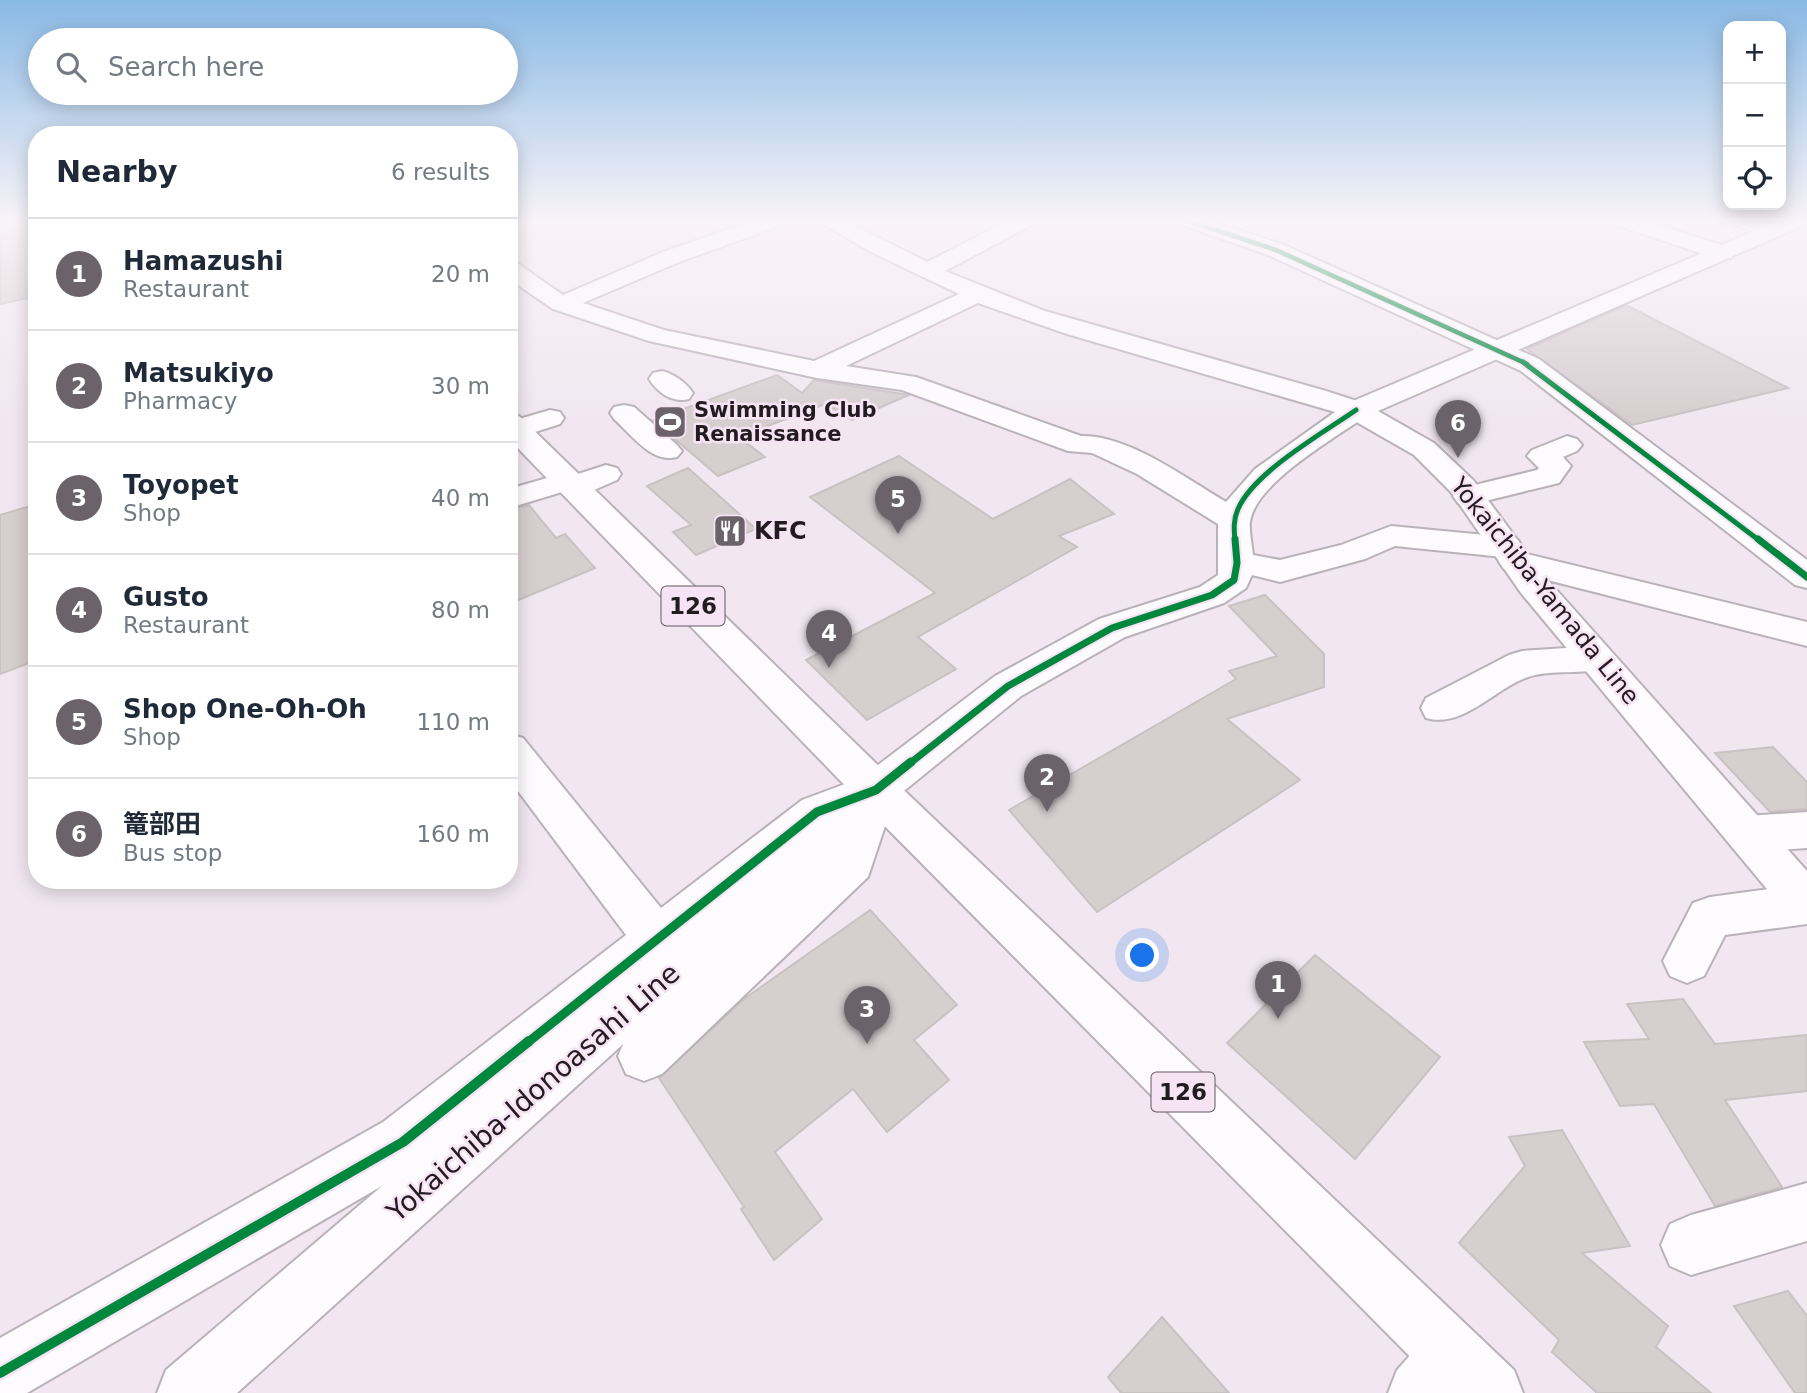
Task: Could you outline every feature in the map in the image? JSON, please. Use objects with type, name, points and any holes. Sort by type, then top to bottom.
[{"type":"main road","points":[[535,286],[561,304],[658,336],[817,370],[907,383],[1078,445],[1096,444],[1148,468],[1234,520]]},
{"type":"main road","points":[[561,304],[603,286]]},
{"type":"main road","name":"Yokaichiba-Yamada Line","points":[[960,286],[1034,315],[1159,353],[1296,389],[1356,410],[1424,449],[1441,463],[1469,496],[1511,554],[1596,659],[1807,904]]},
{"type":"main road","points":[[1356,286],[1530,365],[1807,577]]},
{"type":"main road","points":[[0,1373],[403,1142],[817,812],[876,790],[1008,686],[1112,628],[1212,595],[1234,580],[1239,562],[1234,520],[1240,502],[1256,482],[1356,410],[1646,286]]},
{"type":"main road","points":[[817,370],[978,294]]},
{"type":"main road","points":[[624,413],[667,451]]},
{"type":"main road","points":[[1469,496],[1549,477],[1556,466],[1542,456],[1567,445]]},
{"type":"main road","points":[[518,490],[556,451]]},
{"type":"main road","name":"126","points":[[556,451],[876,790],[1454,1380]]},
{"type":"main road","points":[[1239,562],[1280,570],[1353,552],[1391,536],[1511,554],[1807,634]]},
{"type":"main road","points":[[1440,708],[1522,664],[1596,659]]},
{"type":"main road","points":[[518,761],[657,939]]},
{"type":"main road","points":[[644,1056],[852,864],[876,790]]},
{"type":"main road","name":"Yokaichiba-Idonoasahi Line","points":[[189,1393],[876,790]]},
{"type":"main road","points":[[1747,834],[1807,830]]},
{"type":"main road","points":[[1686,961],[1710,917],[1807,904]]},
{"type":"main road","points":[[1690,1245],[1807,1212]]},
{"type":"building","points":[[0,286],[28,286],[28,298],[0,304]]},
{"type":"building","points":[[1626,305],[1788,388],[1632,425],[1527,349]]},
{"type":"building","points":[[777,375],[802,393],[814,380],[909,395],[852,420],[825,404],[739,437],[765,457],[718,476],[653,420]]},
{"type":"building","points":[[899,456],[993,519],[1070,479],[1114,514],[1059,536],[1077,547],[918,637],[956,669],[867,720],[806,660],[935,593],[810,497]]},
{"type":"building","points":[[688,468],[756,529],[696,555],[673,532],[691,525],[647,486]]},
{"type":"building","points":[[529,505],[556,538],[565,534],[595,568],[518,600],[518,508]]},
{"type":"building","points":[[28,507],[28,663],[0,674],[0,515]]},
{"type":"building","points":[[1265,595],[1324,654],[1324,687],[1227,719],[1300,780],[1097,912],[1009,810],[1236,679],[1229,671],[1277,656],[1229,606]]},
{"type":"building","points":[[1773,747],[1807,782],[1807,809],[1770,812],[1715,753]]},
{"type":"building","points":[[870,910],[957,1005],[914,1040],[949,1080],[887,1132],[853,1089],[775,1152],[822,1219],[774,1260],[741,1209],[744,1207],[659,1078],[744,999]]},
{"type":"building","points":[[1315,955],[1440,1057],[1355,1159],[1227,1043]]},
{"type":"building","points":[[1683,999],[1715,1044],[1807,1035],[1807,1091],[1725,1100],[1782,1187],[1715,1206],[1654,1104],[1620,1106],[1584,1042],[1649,1039],[1627,1004]]},
{"type":"building","points":[[1562,1130],[1630,1246],[1582,1253],[1668,1326],[1656,1347],[1711,1393],[1597,1393],[1552,1352],[1559,1340],[1459,1243],[1525,1166],[1509,1137]]},
{"type":"building","points":[[1788,1291],[1807,1316],[1807,1393],[1795,1393],[1734,1306]]},
{"type":"building","points":[[1162,1317],[1229,1393],[1121,1393],[1108,1377]]},
{"type":"cycle path","points":[[1356,286],[1530,365],[1807,577]]},
{"type":"cycle path","points":[[0,1373],[403,1142],[817,812],[876,790],[1008,686],[1112,628],[1212,595],[1234,580],[1237,556],[1234,521],[1239,507],[1250,491],[1285,460],[1356,410]]},
{"type":"place","name":"Swimming Club Renaissance","points":[[670,422]]},
{"type":"place","name":"篭部田","points":[[1458,458]]},
{"type":"place","name":"KFC","points":[[730,531]]},
{"type":"place","name":"Shop One-Oh-Oh","points":[[898,534]]},
{"type":"place","name":"Gusto","points":[[829,668]]},
{"type":"place","name":"Matsukiyo","points":[[1047,812]]},
{"type":"place","name":"Hamazushi","points":[[1278,1019]]},
{"type":"place","name":"Toyopet","points":[[867,1044]]}]
